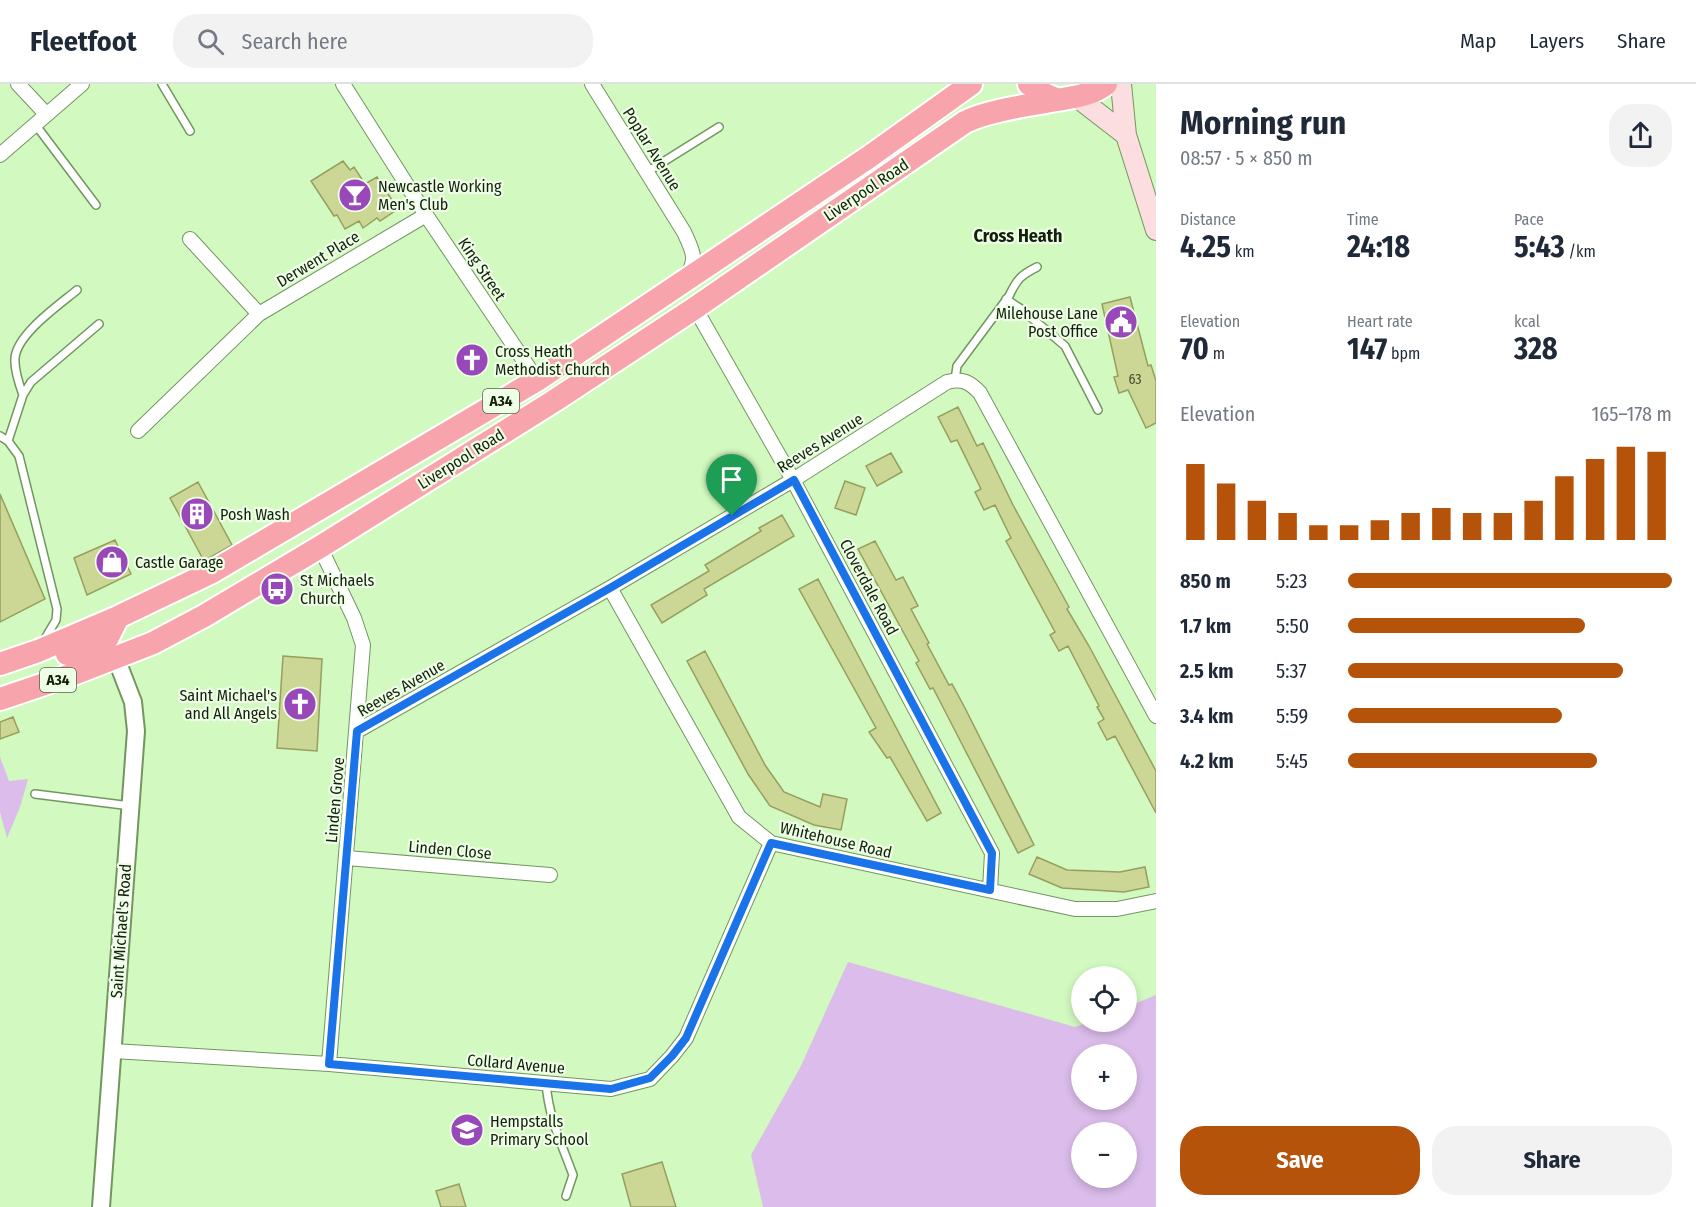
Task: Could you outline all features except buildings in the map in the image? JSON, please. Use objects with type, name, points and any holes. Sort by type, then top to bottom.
[{"type":"highway","name":"Liverpool Road","points":[[0,664],[38,651],[118,617],[212,572],[537,380],[869,157],[971,84]]},
{"type":"highway","points":[[1029,84],[1042,93],[1068,99]]},
{"type":"highway","name":"Liverpool Road","points":[[0,699],[112,649],[153,643],[204,616],[320,547],[554,401],[695,308],[965,122],[974,118],[1068,99],[1101,88],[1106,84]]},
{"type":"highway","points":[[112,649],[118,617]]},
{"type":"highway","name":"A34","points":[[0,677],[112,649]]},
{"type":"main road","points":[[1121,84],[1126,135],[1156,230]]},
{"type":"main road","points":[[1068,99],[1126,135]]},
{"type":"street","points":[[18,84],[46,114]]},
{"type":"street","points":[[0,155],[82,84]]},
{"type":"street","name":"King Street","points":[[343,84],[426,215],[537,380]]},
{"type":"street","name":"Poplar Avenue","points":[[592,84],[684,232],[694,255],[693,266],[684,282]]},
{"type":"street","name":"Derwent Place","points":[[138,431],[259,314],[426,215]]},
{"type":"street","points":[[190,239],[259,314]]},
{"type":"street","name":"Cloverdale Road","points":[[695,308],[794,480],[992,853],[990,890]]},
{"type":"street","points":[[955,380],[966,381],[980,393],[1156,716]]},
{"type":"street","name":"Reeves Avenue","points":[[357,731],[610,588],[794,480],[947,382],[955,380]]},
{"type":"street","name":"Linden Grove","points":[[320,547],[354,618],[363,645],[329,1064]]},
{"type":"street","name":"Whitehouse Road","points":[[610,588],[739,817],[771,843],[1075,909],[1118,909],[1156,901]]},
{"type":"street","name":"Saint Michael's Road","points":[[101,1207],[136,717],[133,702],[112,649]]},
{"type":"street","name":"Collard Avenue","points":[[113,1051],[329,1064],[611,1089],[650,1078],[686,1038],[771,843]]},
{"type":"street","name":"Linden Close","points":[[347,858],[550,875]]},
{"type":"lane","points":[[162,84],[190,131]]},
{"type":"lane","points":[[35,124],[96,205]]},
{"type":"lane","points":[[647,172],[719,127]]},
{"type":"lane","points":[[955,380],[957,366],[1022,274],[1037,267]]},
{"type":"lane","points":[[23,395],[15,361],[21,341],[77,290]]},
{"type":"lane","points":[[1006,299],[1065,346],[1098,410]]},
{"type":"lane","points":[[8,441],[23,395],[31,382],[99,324]]},
{"type":"lane","points":[[0,436],[8,441],[19,456],[57,609],[56,620],[38,651]]},
{"type":"lane","points":[[35,794],[131,806]]},
{"type":"lane","points":[[546,1083],[547,1103],[555,1133],[573,1175],[566,1196]]},
{"type":"shaded area","points":[[0,757],[9,781],[28,779],[20,807],[7,838],[0,812]]},
{"type":"shaded area","points":[[848,962],[1071,1026],[1071,1032],[1137,1032],[1137,1003],[1156,995],[1156,1207],[763,1207],[751,1155],[800,1068]]},
{"type":"place","name":"Newcastle Working Men's Club","points":[[355,195]]},
{"type":"place","name":"Milehouse Lane Post Office","points":[[1121,322]]},
{"type":"place","name":"Cross Heath Methodist Church","points":[[472,360]]},
{"type":"place","name":"Posh Wash","points":[[197,514]]},
{"type":"place","name":"Castle Garage","points":[[112,562]]},
{"type":"place","name":"St Michaels Church","points":[[277,589]]},
{"type":"place","name":"Saint Michael's and All Angels","points":[[300,704]]},
{"type":"place","name":"Hempstalls Primary School","points":[[467,1130]]},
{"type":"district","name":"Cross Heath","points":[[1018,236]]},
{"type":"route","points":[[794,480],[992,853],[990,890],[771,843],[686,1038],[650,1078],[611,1089],[329,1064],[357,731],[732,516],[794,480]]}]
